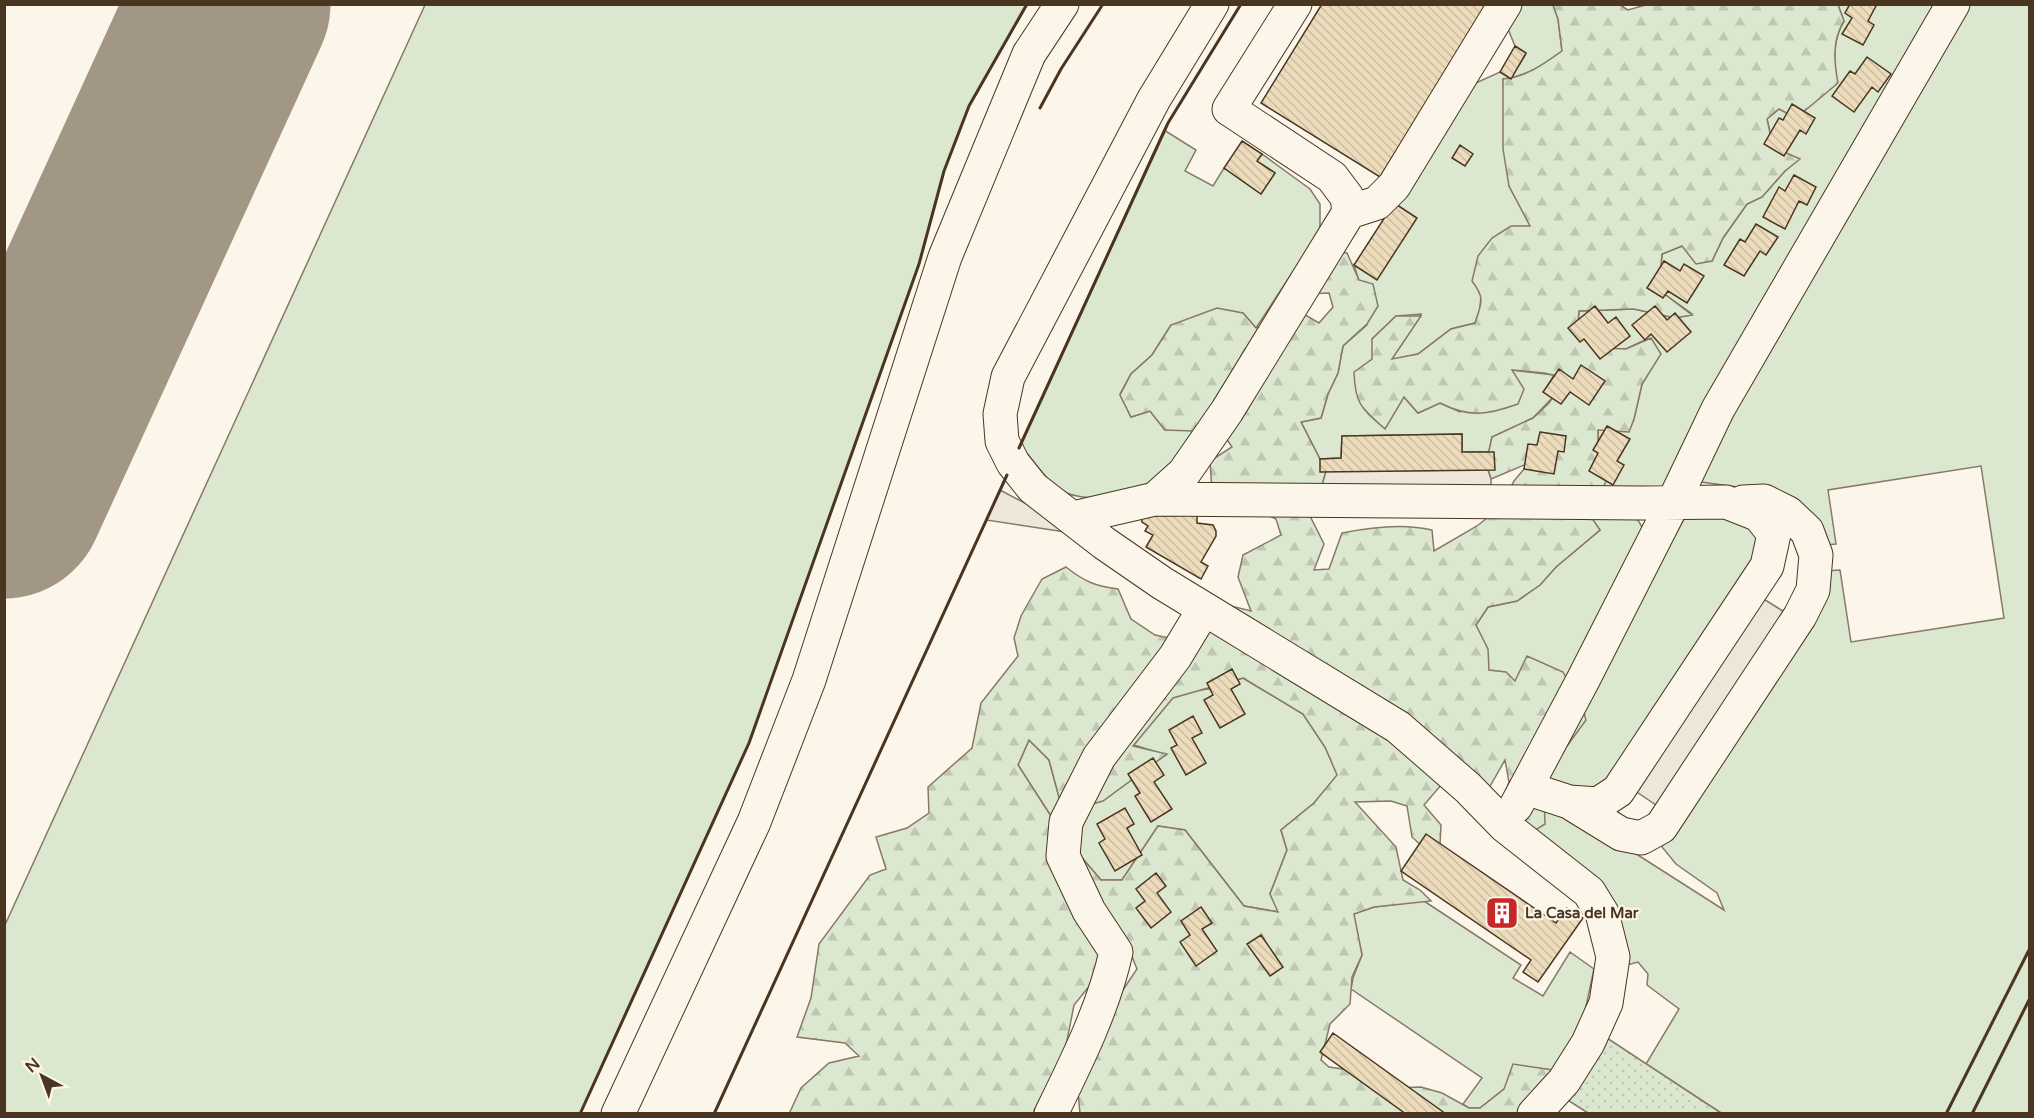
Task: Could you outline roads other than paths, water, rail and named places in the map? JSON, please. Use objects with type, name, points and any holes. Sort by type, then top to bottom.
[{"type":"lane","points":[[618,1113],[754,822],[809,680],[945,257],[1029,54],[1062,4]]},
{"type":"lane","points":[[1212,4],[1154,99],[1008,376],[1000,414],[1002,441],[1012,463],[1033,488],[1104,543],[1204,609],[1398,727],[1468,788],[1505,826],[1589,892],[1602,913],[1613,957],[1606,1003],[1588,1043],[1564,1081],[1534,1113]]},
{"type":"lane","points":[[1155,499],[1184,472],[1227,411],[1349,212],[1347,197],[1332,177],[1229,109],[1295,4]]},
{"type":"lane","points":[[1349,212],[1377,203],[1394,186],[1505,4]]},
{"type":"lane","points":[[1505,826],[1583,680],[1718,409],[1953,4]]},
{"type":"lane","points":[[1073,518],[1155,499],[1673,503],[1764,501],[1788,513],[1807,531],[1816,555],[1813,590],[1800,616],[1661,827],[1641,838],[1621,834],[1569,802],[1526,788]]},
{"type":"lane","points":[[1569,802],[1598,804],[1618,790],[1767,566],[1774,534],[1759,515],[1726,502]]},
{"type":"lane","points":[[1051,1113],[1068,1080],[1110,981],[1116,952],[1089,911],[1063,856],[1066,822],[1100,757],[1175,657],[1204,609]]},
{"type":"place","name":"La Casa del Mar","points":[[1502,913]]}]
